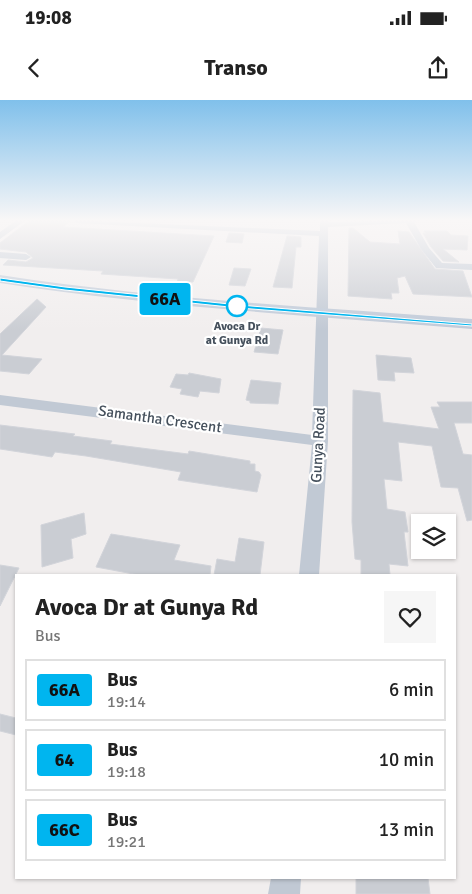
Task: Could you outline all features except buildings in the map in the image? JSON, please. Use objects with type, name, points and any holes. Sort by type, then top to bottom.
[{"type":"main road","points":[[0,279],[65,289],[322,314],[472,324]]},
{"type":"main road","points":[[0,285],[45,290],[65,289]]},
{"type":"street","name":"Gunya Road","points":[[309,574],[320,441],[322,257]]},
{"type":"street","points":[[432,257],[439,266],[472,267]]},
{"type":"street","name":"Samantha Crescent","points":[[0,400],[20,400],[320,441]]},
{"type":"street","points":[[284,894],[286,879]]},
{"type":"bus line","name":"66A","points":[[0,279],[50,285],[65,289],[322,314],[472,324]]},
{"type":"place","name":"Avoca Dr at Gunya Rd","points":[[237,306]]}]
